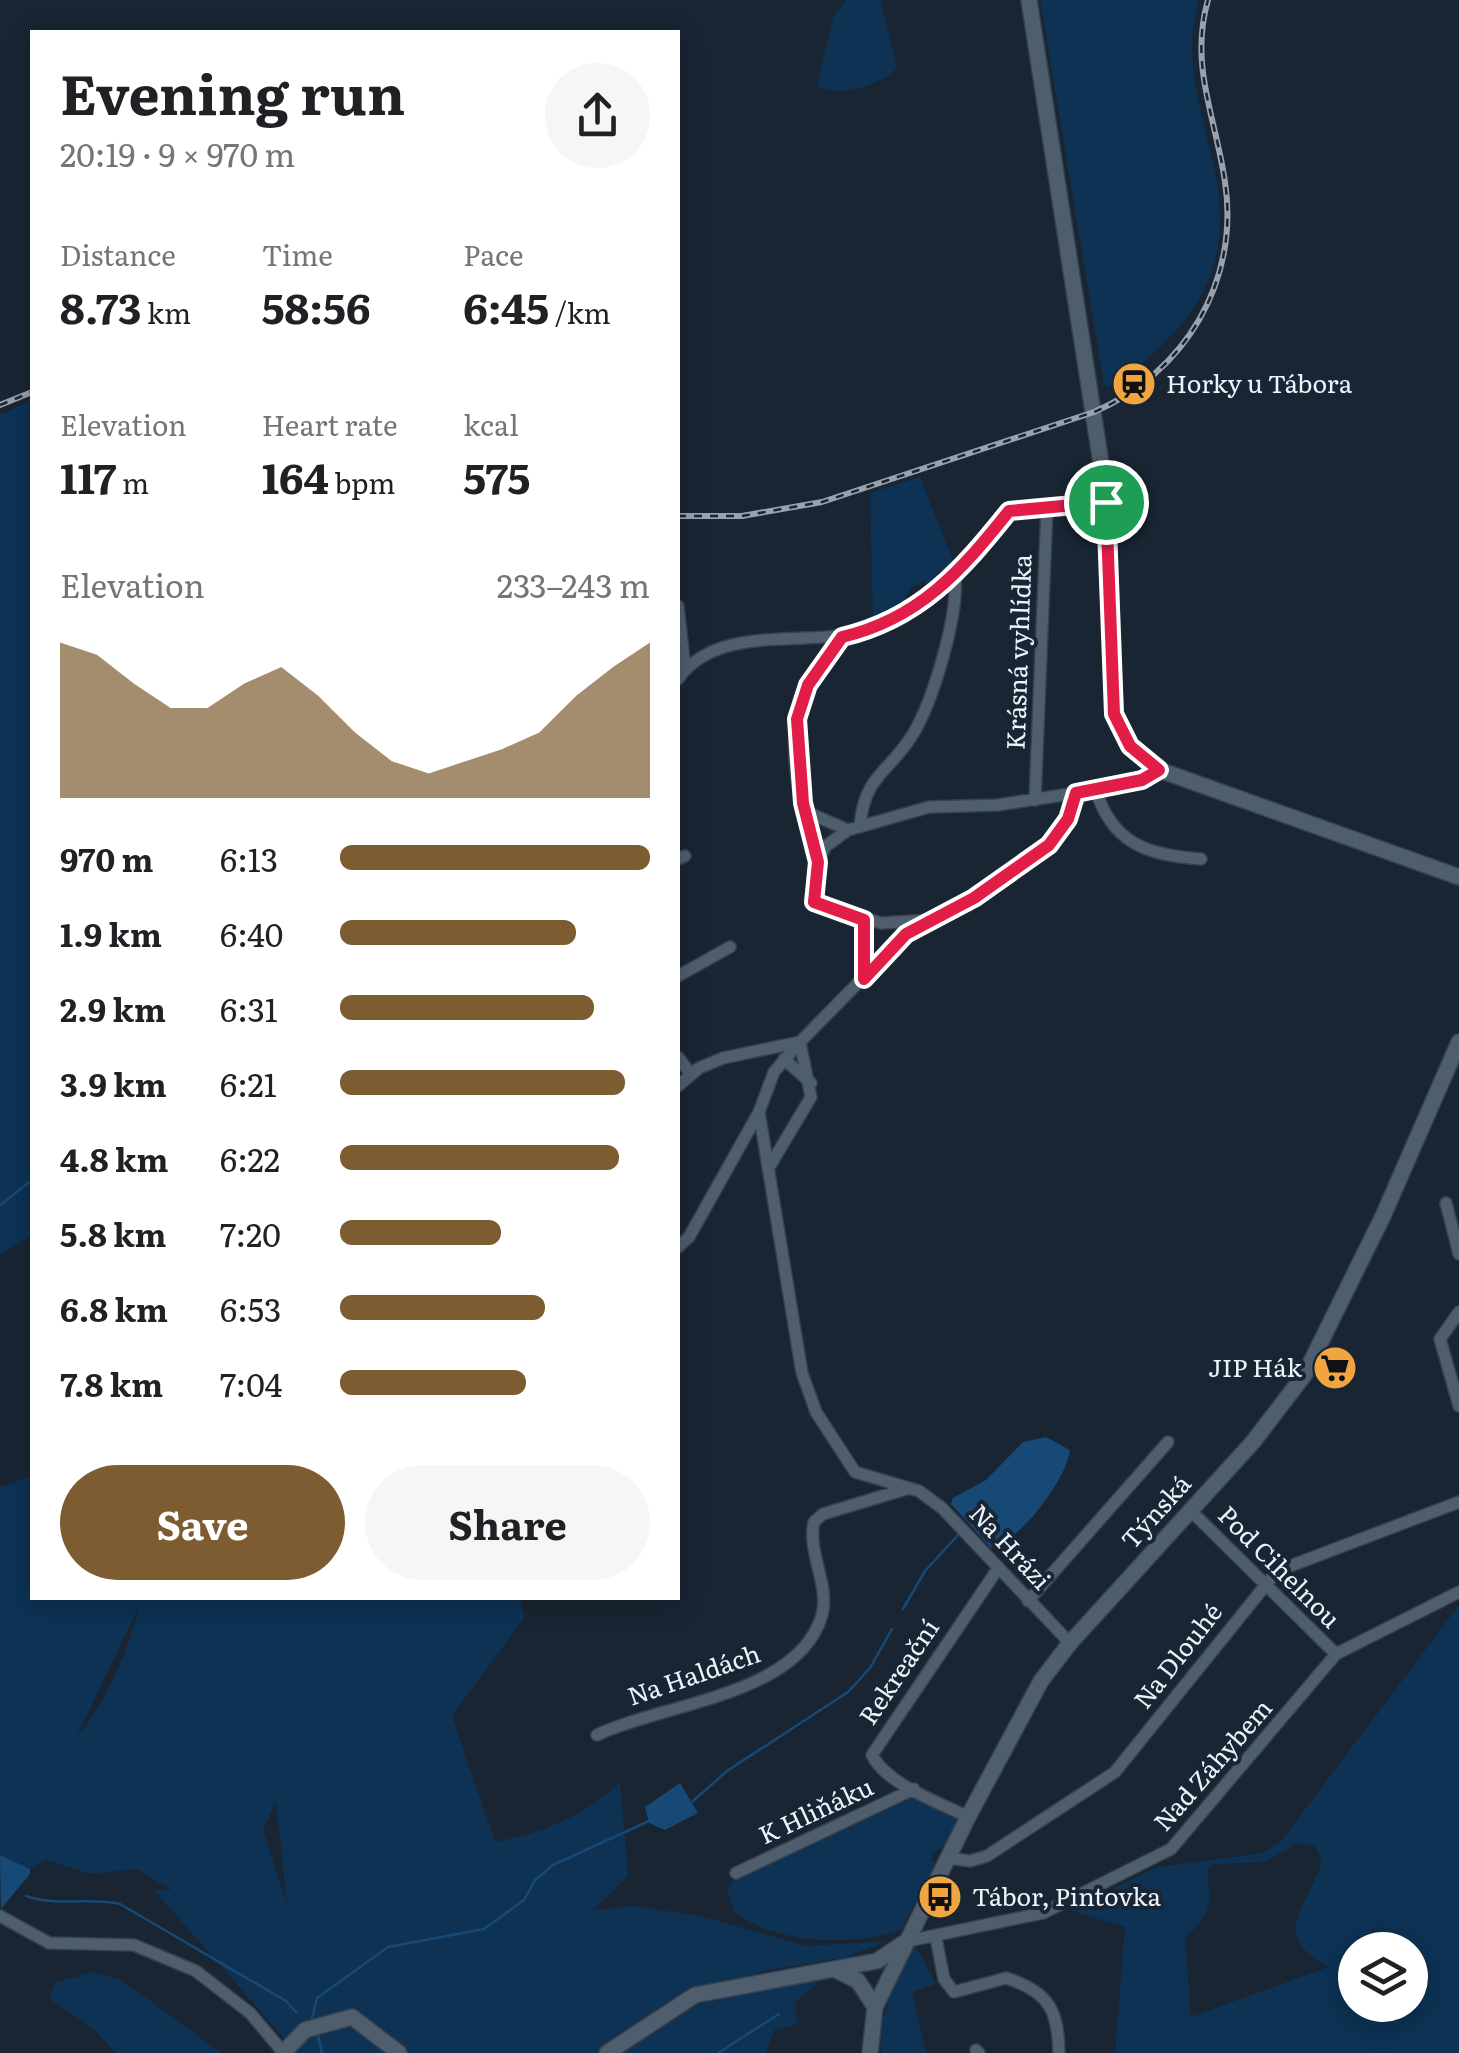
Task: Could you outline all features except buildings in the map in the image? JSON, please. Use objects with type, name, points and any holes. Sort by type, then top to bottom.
[{"type":"street","points":[[1030,0],[1106,502],[1114,714],[1130,746],[1159,770],[1459,876]]},
{"type":"street","points":[[681,674],[740,644],[842,637],[899,618],[955,576],[1009,511],[1106,502]]},
{"type":"street","name":"Krásná vyhlídka","points":[[1035,800],[1048,507]]},
{"type":"street","points":[[854,828],[868,786],[914,733],[956,596],[955,576]]},
{"type":"street","points":[[818,862],[804,811],[798,711],[808,685],[842,637]]},
{"type":"street","points":[[931,920],[888,924],[864,920],[814,902],[818,862],[826,846],[854,828],[929,807],[1035,800],[1142,780],[1159,770]]},
{"type":"street","points":[[1095,788],[1103,816],[1131,842],[1167,856],[1201,858]]},
{"type":"street","points":[[680,1245],[689,1237],[759,1112],[766,1089],[784,1059],[906,934],[974,898],[1049,845],[1068,819],[1076,793]]},
{"type":"street","points":[[804,811],[854,828]]},
{"type":"street","points":[[864,920],[864,979]]},
{"type":"street","points":[[680,975],[730,947]]},
{"type":"street","points":[[680,1084],[690,1073],[752,1049],[800,1042]]},
{"type":"street","points":[[768,1169],[809,1104],[811,1083],[800,1042]]},
{"type":"street","name":"Týnská","points":[[875,2007],[968,1816],[1032,1696],[1070,1643],[1276,1414],[1322,1344],[1459,1042]]},
{"type":"street","points":[[784,1059],[811,1083]]},
{"type":"street","points":[[680,1060],[690,1073]]},
{"type":"street","name":"Na Hrázi","points":[[759,1112],[802,1373],[812,1403],[855,1472],[910,1488],[953,1518],[997,1570],[1070,1643]]},
{"type":"street","points":[[1446,1203],[1459,1254]]},
{"type":"street","points":[[1459,1312],[1442,1332],[1440,1342],[1459,1406]]},
{"type":"street","points":[[1028,1600],[1168,1442]]},
{"type":"street","name":"Na Haldách","points":[[597,1735],[717,1695],[790,1664],[812,1639],[822,1616],[814,1522],[822,1514],[910,1488]]},
{"type":"street","name":"Na Dlouhé","points":[[948,1858],[970,1861],[988,1856],[1108,1779],[1277,1571],[1459,1502]]},
{"type":"street","name":"Pod Cihelnou","points":[[1191,1511],[1336,1654]]},
{"type":"street","name":"Rekreační","points":[[968,1816],[914,1790],[877,1764],[874,1749],[997,1570]]},
{"type":"street","points":[[1336,1654],[1459,1592]]},
{"type":"street","name":"Nad Záhybem","points":[[908,1940],[936,1938],[1043,1913],[1171,1850],[1336,1654]]},
{"type":"street","name":"K Hliňáku","points":[[736,1873],[914,1790]]},
{"type":"street","points":[[0,1916],[49,1942],[134,1945],[196,1971],[250,2013],[283,2052],[305,2030],[352,2017],[399,2053]]},
{"type":"street","points":[[936,1938],[944,1979],[954,1992],[1006,1978],[1050,2004],[1058,2018],[1059,2053]]},
{"type":"street","points":[[607,2053],[695,1995],[877,1961],[908,1940]]},
{"type":"street","points":[[829,1970],[850,1975],[875,2007],[870,2053]]},
{"type":"shaded area","points":[[846,0],[880,0],[897,68],[881,80],[836,91],[817,86],[834,16]]},
{"type":"shaded area","points":[[1040,0],[1199,0],[1193,65],[1215,172],[1219,240],[1212,270],[1184,322],[1163,345],[1109,387],[1104,385]]},
{"type":"shaded area","points":[[30,401],[30,1236],[0,1255],[0,415]]},
{"type":"shaded area","points":[[920,477],[956,567],[935,588],[923,582],[911,587],[904,600],[873,617],[870,493]]},
{"type":"shaded area","points":[[1046,1437],[1070,1450],[1060,1477],[1028,1521],[1003,1543],[991,1548],[951,1504],[953,1498],[986,1480],[1023,1442]]},
{"type":"shaded area","points":[[30,1477],[30,1600],[520,1600],[524,1618],[452,1716],[495,1842],[562,1822],[620,1783],[628,1876],[593,1910],[636,1906],[705,1917],[806,1946],[888,1941],[843,1958],[757,1972],[763,1990],[821,1979],[795,2003],[797,2024],[774,2030],[766,2053],[297,2053],[154,1890],[172,1890],[137,1869],[91,1874],[46,1860],[30,1869],[0,1855],[0,1487]],"holes":[[[139,1606],[129,1640],[97,1710],[76,1738]],[[276,1801],[287,1904],[263,1830]]]},
{"type":"shaded area","points":[[1459,1605],[1459,2053],[1115,2053],[1125,1927],[1069,1910],[1158,1867],[1261,1853],[1280,1843]],"holes":[[[1298,1843],[1315,1846],[1322,1861],[1297,1919],[1296,1931],[1310,1955],[1328,1967],[1191,2017],[1185,1938],[1208,1908],[1207,1869],[1214,1864],[1264,1862]]]},
{"type":"shaded area","points":[[680,1783],[698,1813],[665,1830],[649,1823],[645,1807]]},
{"type":"shaded area","points":[[914,1797],[959,1817],[944,1847],[933,1853],[931,1860],[935,1864],[901,1930],[860,1939],[816,1940],[772,1931],[735,1913],[727,1890],[732,1882]]},
{"type":"shaded area","points":[[0,1855],[30,1869],[1,1909]]},
{"type":"shaded area","points":[[910,1936],[936,1984],[912,1992],[926,2053],[881,2053],[880,2028]]},
{"type":"shaded area","points":[[94,1972],[123,1981],[221,2053],[116,2053],[93,2029],[49,1999],[56,1982]]},
{"type":"waterway","points":[[0,1205],[30,1182]]},
{"type":"waterway","points":[[903,1609],[925,1571],[958,1535]]},
{"type":"waterway","points":[[693,1801],[727,1771],[848,1692],[870,1668],[892,1629]]},
{"type":"waterway","points":[[312,2018],[317,1998],[388,1947],[484,1929],[524,1900],[535,1880],[553,1865],[649,1821]]},
{"type":"waterway","points":[[26,1896],[49,1901],[120,1904],[286,2001],[297,2013]]},
{"type":"waterway","points":[[718,2053],[779,2014]]},
{"type":"waterway","points":[[318,2035],[322,2053]]},
{"type":"railway","points":[[680,516],[742,516],[822,502],[1094,412],[1155,374],[1199,320],[1224,254],[1225,182],[1201,47],[1208,0]]},
{"type":"railway","points":[[0,405],[30,393]]},
{"type":"place","name":"Horky u Tábora","points":[[1134,384]]},
{"type":"place","name":"JIP Hák","points":[[1335,1368]]},
{"type":"place","name":"Tábor, Pintovka","points":[[940,1897]]},
{"type":"route","points":[[1106,502],[1114,714],[1130,746],[1159,770],[1142,780],[1076,793],[1068,819],[1049,845],[974,898],[906,934],[864,979],[864,920],[814,902],[818,862],[803,803],[797,734],[803,694],[842,637],[878,628],[924,602],[963,568],[1009,511],[1106,502]]}]
